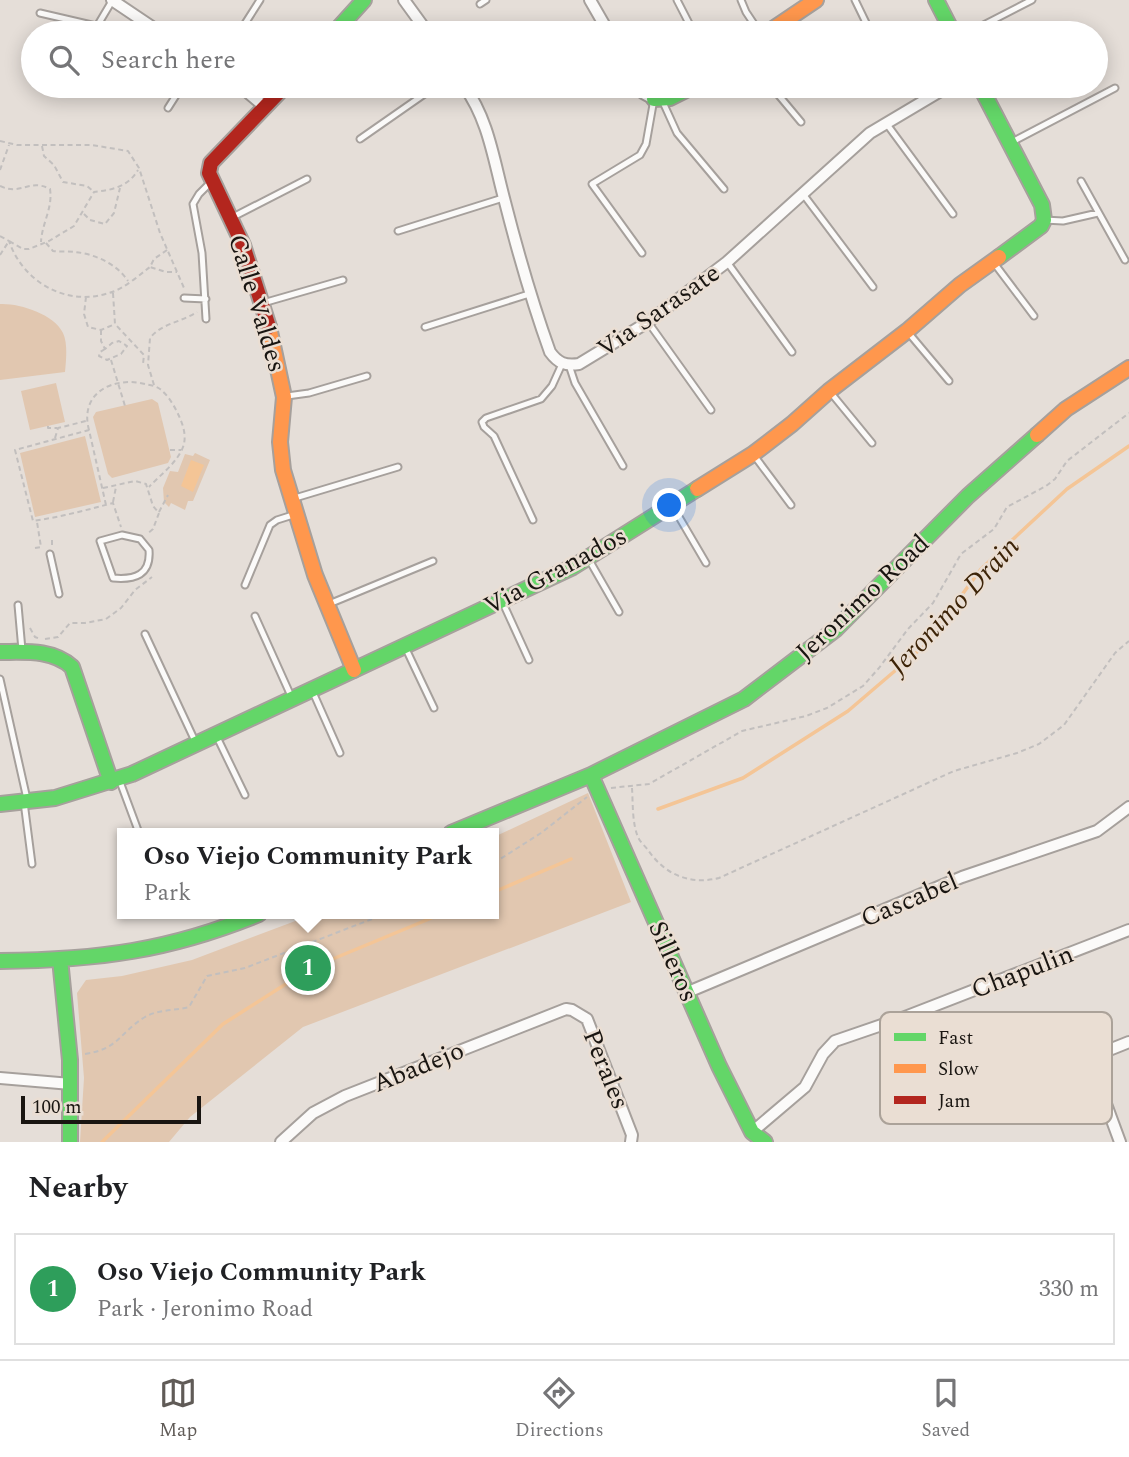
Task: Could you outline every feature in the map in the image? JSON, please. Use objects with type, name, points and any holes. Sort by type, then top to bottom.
[{"type":"street","points":[[345,21],[364,0]]},
{"type":"street","points":[[404,0],[419,21]]},
{"type":"street","points":[[590,0],[601,21]]},
{"type":"street","points":[[785,21],[816,0]]},
{"type":"street","points":[[936,0],[947,21]]},
{"type":"street","points":[[112,1],[143,21]]},
{"type":"street","points":[[254,98],[265,107]]},
{"type":"street","points":[[211,182],[211,163],[274,98]]},
{"type":"street","name":"Via Sarasate","points":[[472,98],[479,109],[488,135],[529,294],[550,352],[565,365],[579,364],[648,322],[727,262],[856,143],[928,98]]},
{"type":"street","points":[[658,99],[666,98]]},
{"type":"street","points":[[986,98],[1042,205],[1044,220]]},
{"type":"street","name":"Calle Valdes","points":[[211,182],[243,245],[263,303],[279,363],[284,397],[280,442],[283,470],[326,605],[354,670]]},
{"type":"street","name":"Via Granados","points":[[0,804],[55,797],[115,780],[502,601],[588,558],[754,454],[992,260],[1036,231],[1044,220]]},
{"type":"street","name":"Jeronimo Road","points":[[463,828],[591,775],[744,699],[836,629],[968,496],[1066,410],[1129,368]]},
{"type":"street","points":[[0,652],[55,655],[65,659],[72,667],[115,780]]},
{"type":"street","name":"Silleros","points":[[591,775],[719,1066],[752,1132],[765,1142]]},
{"type":"street","name":"Cascabel","points":[[688,992],[962,877],[1097,831],[1129,807]]},
{"type":"street","points":[[0,961],[132,952],[176,944],[247,919]]},
{"type":"street","name":"Chapulin","points":[[917,1012],[1037,963],[1129,930]]},
{"type":"street","points":[[60,959],[70,1056],[70,1142]]},
{"type":"street","name":"Abadejo","points":[[281,1142],[313,1113],[345,1096],[566,1009]]},
{"type":"street","name":"Perales","points":[[566,1009],[583,1015],[590,1025],[632,1135],[632,1142]]},
{"type":"street","name":"Chapulin","points":[[752,1132],[805,1087],[823,1054],[835,1041],[880,1026]]},
{"type":"street","points":[[1112,1049],[1129,1042]]},
{"type":"street","points":[[0,1078],[71,1084]]},
{"type":"street","points":[[1112,1120],[1120,1142]]},
{"type":"lane","points":[[247,21],[260,0]]},
{"type":"lane","points":[[480,4],[486,0]]},
{"type":"lane","points":[[677,0],[688,21]]},
{"type":"lane","points":[[741,0],[752,21]]},
{"type":"lane","points":[[855,0],[865,21]]},
{"type":"lane","points":[[991,21],[1032,0]]},
{"type":"lane","points":[[99,21],[112,1]]},
{"type":"lane","points":[[40,13],[74,21]]},
{"type":"lane","points":[[1108,92],[1115,88]]},
{"type":"lane","points":[[169,108],[175,98]]},
{"type":"lane","points":[[360,139],[419,98]]},
{"type":"lane","points":[[781,98],[801,122]]},
{"type":"lane","points":[[1009,144],[1096,98]]},
{"type":"lane","points":[[658,99],[677,133],[724,189]]},
{"type":"lane","points":[[642,253],[592,184],[640,155],[646,144],[658,99]]},
{"type":"lane","points":[[886,122],[953,214]]},
{"type":"lane","points":[[231,218],[307,179]]},
{"type":"lane","points":[[1081,181],[1125,260]]},
{"type":"lane","points":[[206,318],[202,253],[193,204],[211,182]]},
{"type":"lane","points":[[803,194],[873,287]]},
{"type":"lane","points":[[398,231],[503,198]]},
{"type":"lane","points":[[1044,220],[1063,221],[1098,213]]},
{"type":"lane","points":[[992,260],[1034,316]]},
{"type":"lane","points":[[727,262],[792,352]]},
{"type":"lane","points":[[263,303],[343,280]]},
{"type":"lane","points":[[425,327],[529,294]]},
{"type":"lane","points":[[187,298],[206,299]]},
{"type":"lane","points":[[648,322],[711,410]]},
{"type":"lane","points":[[907,331],[949,381]]},
{"type":"lane","points":[[533,520],[494,436],[482,422],[486,418],[541,399],[565,365],[623,466]]},
{"type":"lane","points":[[284,397],[309,393],[367,376]]},
{"type":"lane","points":[[829,391],[872,443]]},
{"type":"lane","points":[[754,454],[791,505]]},
{"type":"lane","points":[[292,499],[398,467]]},
{"type":"lane","points":[[672,505],[706,563]]},
{"type":"lane","points":[[245,585],[270,524],[296,514]]},
{"type":"lane","points":[[122,535],[140,539],[149,550],[148,568],[133,579],[113,579],[100,541],[122,535]]},
{"type":"lane","points":[[50,554],[59,594]]},
{"type":"lane","points":[[588,558],[619,612]]},
{"type":"lane","points":[[326,605],[433,561]]},
{"type":"lane","points":[[502,601],[529,660]]},
{"type":"lane","points":[[18,605],[22,653]]},
{"type":"lane","points":[[255,616],[292,699]]},
{"type":"lane","points":[[145,634],[196,744]]},
{"type":"lane","points":[[405,646],[435,708]]},
{"type":"lane","points":[[0,679],[26,802],[32,864]]},
{"type":"lane","points":[[312,690],[340,753]]},
{"type":"lane","points":[[216,734],[245,795]]},
{"type":"lane","points":[[115,780],[137,828]]},
{"type":"path","points":[[0,141],[9,144],[110,146],[128,151],[139,168],[187,298]]},
{"type":"path","points":[[0,170],[9,144]]},
{"type":"path","points":[[43,145],[44,156],[54,165],[63,182],[87,186],[94,192]]},
{"type":"path","points":[[94,192],[120,187],[130,181],[139,168]]},
{"type":"path","points":[[0,186],[13,190],[33,185],[50,189],[51,200],[43,225],[41,243]]},
{"type":"path","points":[[83,213],[90,220],[104,224],[114,213],[120,187]]},
{"type":"path","points":[[0,236],[23,249],[45,242],[74,226],[94,192]]},
{"type":"path","points":[[9,241],[16,259],[30,277],[63,295],[86,296],[113,292],[150,267],[154,259],[168,249]]},
{"type":"path","points":[[0,255],[9,241]]},
{"type":"path","points":[[45,242],[53,251],[75,251],[105,261],[129,282]]},
{"type":"path","points":[[150,267],[177,272]]},
{"type":"path","points":[[113,292],[116,324],[144,355],[143,364]]},
{"type":"path","points":[[86,296],[84,314],[86,324],[91,329],[100,330],[116,324]]},
{"type":"path","points":[[155,386],[148,366],[150,338],[164,327],[189,318],[204,308]]},
{"type":"path","points":[[100,330],[105,349]]},
{"type":"path","points":[[119,341],[127,346],[121,354],[103,360],[99,356],[105,349],[119,341]]},
{"type":"path","points":[[111,359],[125,406]]},
{"type":"path","points":[[106,505],[87,421],[88,410],[95,395],[119,383],[137,382],[161,389],[184,427],[185,441],[182,450],[149,487]]},
{"type":"path","points":[[499,860],[541,833],[580,801],[598,792],[649,784],[742,731],[806,716],[827,708],[863,686],[908,629],[933,603],[961,554],[994,529],[1007,507],[1046,486],[1055,479],[1067,461],[1129,413]]},
{"type":"path","points":[[48,426],[58,428],[87,421]]},
{"type":"path","points":[[55,439],[58,428]]},
{"type":"path","points":[[41,547],[15,450],[89,430]]},
{"type":"path","points":[[170,450],[182,450]]},
{"type":"path","points":[[102,488],[139,481],[149,487]]},
{"type":"path","points":[[116,486],[113,503],[121,527],[124,527]]},
{"type":"path","points":[[149,487],[151,501],[159,513]]},
{"type":"path","points":[[147,534],[153,529],[168,495]]},
{"type":"path","points":[[36,521],[113,503]]},
{"type":"path","points":[[142,531],[151,538]]},
{"type":"path","points":[[35,548],[53,544],[52,538]]},
{"type":"path","points":[[30,627],[41,640],[58,637],[70,623],[106,620],[121,608],[135,590],[152,577]]},
{"type":"path","points":[[632,787],[638,839],[653,858],[669,871],[686,879],[703,882],[719,878],[954,771],[1039,744],[1064,725],[1115,653],[1129,641]]},
{"type":"path","points":[[70,1056],[113,1046],[146,1016],[189,1007],[207,976],[244,968],[372,919]]},
{"type":"shaded area","points":[[0,304],[17,305],[35,311],[58,326],[66,342],[65,372],[0,380]]},
{"type":"shaded area","points":[[56,383],[65,422],[30,430],[21,391]]},
{"type":"shaded area","points":[[152,399],[158,403],[171,457],[168,463],[112,478],[108,474],[93,417],[96,412]]},
{"type":"shaded area","points":[[85,436],[101,502],[35,517],[20,453]]},
{"type":"shaded area","points":[[195,453],[210,460],[193,501],[188,501],[185,510],[171,503],[169,507],[164,502],[163,488],[170,471],[178,472],[185,454],[193,456]]},
{"type":"shaded area","points":[[191,460],[204,465],[193,492],[181,486]]},
{"type":"shaded area","points":[[588,793],[631,902],[303,1027],[190,1117],[169,1142],[80,1142],[84,1078],[77,993],[86,980],[122,976],[192,960],[301,919],[499,919],[499,835]]},
{"type":"waterway","name":"Jeronimo Drain","points":[[658,809],[743,778],[848,711],[924,646],[981,569],[1067,489],[1129,446]]},
{"type":"waterway","name":"Jeronimo Drain","points":[[499,890],[571,859]]},
{"type":"waterway","name":"Jeronimo Drain","points":[[102,1142],[223,1024],[311,968],[429,919]]},
{"type":"traffic: fast","points":[[345,21],[364,0]]},
{"type":"traffic: fast","points":[[936,0],[947,21]]},
{"type":"traffic: fast","points":[[654,99],[670,98]]},
{"type":"traffic: fast","points":[[986,98],[1042,205],[1044,220],[1041,226],[999,257]]},
{"type":"traffic: fast","points":[[463,828],[591,775],[744,699],[836,629],[968,496],[1037,435]]},
{"type":"traffic: fast","points":[[0,804],[55,798],[132,774],[573,567],[697,489]]},
{"type":"traffic: fast","points":[[0,652],[47,654],[72,667],[111,782]]},
{"type":"traffic: fast","points":[[591,775],[719,1066],[752,1132],[765,1142]]},
{"type":"traffic: fast","points":[[0,961],[69,958],[132,951],[194,937],[246,919]]},
{"type":"traffic: fast","points":[[60,959],[70,1060],[70,1142]]},
{"type":"traffic: slow","points":[[785,21],[816,0]]},
{"type":"traffic: slow","points":[[697,489],[753,454],[907,331],[960,285],[999,257]]},
{"type":"traffic: slow","points":[[269,327],[284,397],[280,442],[283,470],[315,575],[354,670]]},
{"type":"traffic: slow","points":[[1037,435],[1066,409],[1129,368]]},
{"type":"traffic: jam","points":[[269,327],[243,245],[209,173],[211,163],[273,98]]},
{"type":"place","name":"Oso Viejo Community Park","points":[[308,968]]}]
